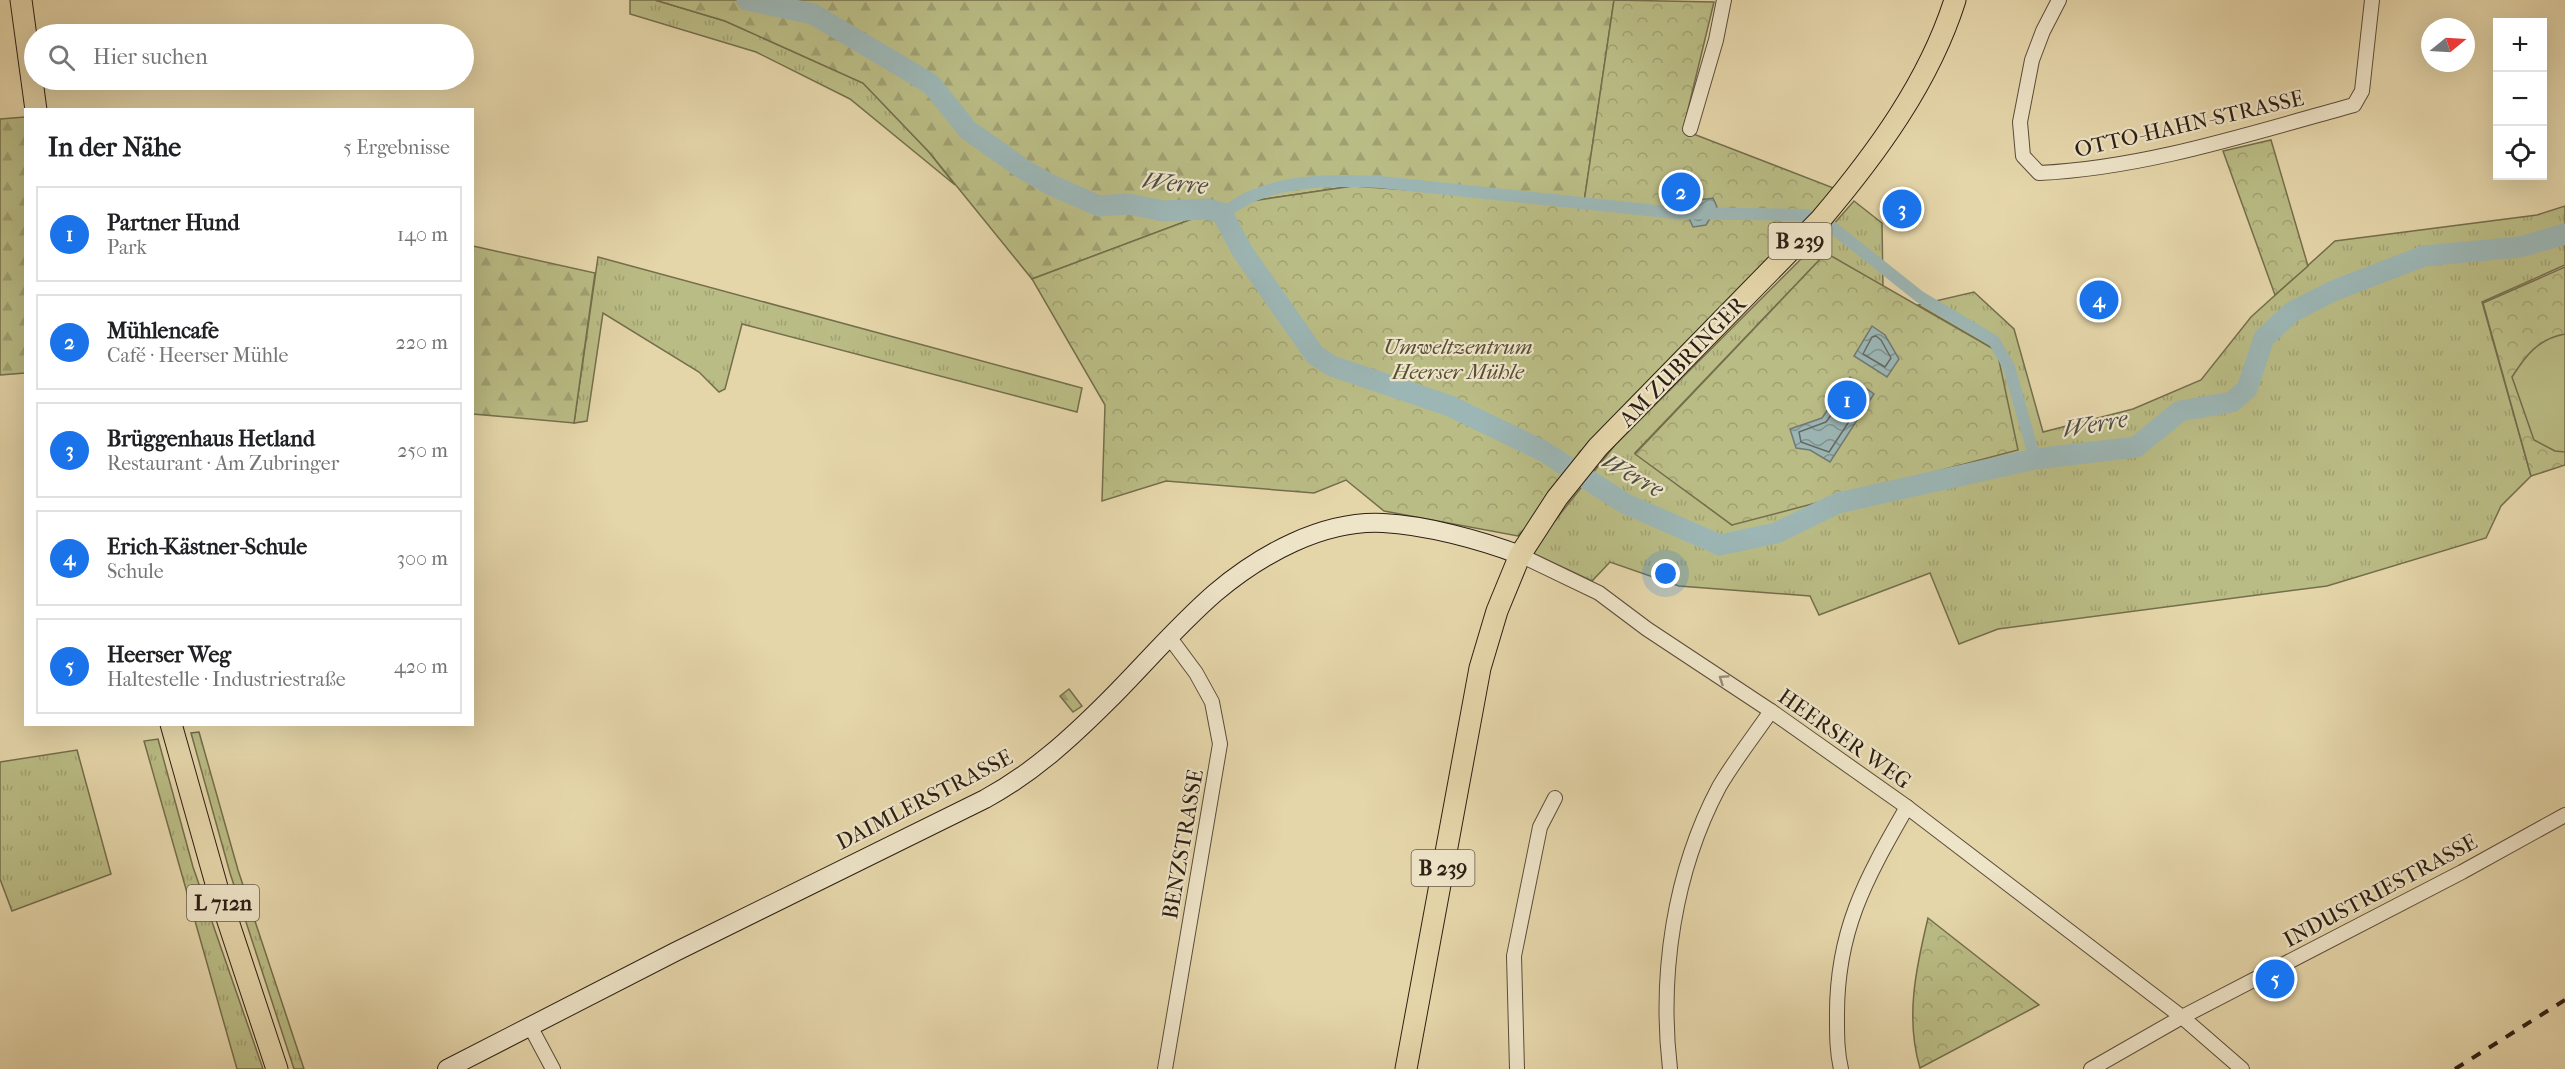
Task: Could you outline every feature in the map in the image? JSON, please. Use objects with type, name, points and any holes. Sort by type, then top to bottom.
[{"type":"main road","points":[[21,0],[24,24]]},
{"type":"main road","points":[[34,0],[38,24]]},
{"type":"main road","name":"AM ZUBRINGER","points":[[1406,1069],[1480,668],[1497,611],[1520,555],[1557,498],[1598,447],[1821,219],[1854,179],[1911,95],[1932,55],[1955,0]]},
{"type":"main road","points":[[33,90],[36,108]]},
{"type":"main road","points":[[47,90],[50,108]]},
{"type":"main road","name":"L 712n","points":[[172,730],[219,894],[277,1069]]},
{"type":"street","points":[[1690,129],[1716,40],[1724,0]]},
{"type":"street","name":"OTTO-HAHN-STRASSE","points":[[2059,0],[2043,31],[2032,60],[2020,122],[2023,156],[2039,173],[2072,172],[2156,157],[2354,105],[2362,91],[2372,0]]},
{"type":"street","name":"DAIMLERSTRASSE","points":[[447,1069],[996,793],[1056,752],[1213,595],[1262,558],[1293,543],[1347,526],[1382,522],[1495,546],[1520,555]]},
{"type":"street","name":"HEERSER WEG","points":[[1520,555],[1599,593],[1647,629],[1771,711],[1907,807],[2182,1017],[2242,1069]]},
{"type":"street","name":"BENZSTRASSE","points":[[1165,1069],[1220,744],[1212,702],[1196,673],[1170,639]]},
{"type":"street","points":[[1670,1069],[1665,1032],[1667,971],[1677,907],[1690,857],[1720,787],[1771,711]]},
{"type":"street","points":[[1517,1069],[1514,956],[1540,827],[1555,798]]},
{"type":"street","points":[[1841,1069],[1837,1055],[1837,985],[1846,931],[1872,867],[1907,807]]},
{"type":"street","name":"INDUSTRIESTRASSE","points":[[2091,1069],[2182,1017],[2462,872],[2565,815]]},
{"type":"street","points":[[530,1026],[553,1069]]},
{"type":"green space","points":[[630,0],[655,0],[725,21],[863,83],[929,152],[955,185],[850,99],[756,52],[630,14]]},
{"type":"green space","points":[[655,0],[1614,0],[1584,202],[1353,186],[1232,204],[1032,279],[929,152],[863,83],[725,21]]},
{"type":"green space","name":"Umweltzentrum Heerser Mühle","points":[[1614,0],[1714,2],[1683,130],[1836,189],[1518,536],[1384,511],[1346,480],[1314,493],[1166,481],[1102,501],[1105,405],[1032,279],[1232,204],[1353,186],[1584,202]]},
{"type":"green space","points":[[24,117],[24,373],[0,375],[0,119]]},
{"type":"green space","points":[[2271,140],[2308,266],[2275,295],[2223,151]]},
{"type":"green space","points":[[1854,201],[1882,223],[1883,287],[1826,253],[1635,453],[1732,525],[1997,351],[1918,305],[1974,292],[2014,329],[2043,432],[2133,409],[2201,380],[2251,317],[2335,241],[2537,215],[2565,206],[2565,265],[2482,302],[2531,476],[2501,506],[2486,538],[2327,586],[1998,629],[1959,644],[1930,573],[1819,615],[1810,596],[1679,586],[1610,562],[1592,581],[1530,552],[1615,445],[1817,243]]},
{"type":"green space","points":[[474,246],[595,273],[574,423],[474,414]]},
{"type":"green space","points":[[1826,253],[1997,351],[2018,450],[1732,525],[1635,454]]},
{"type":"green space","points":[[598,257],[1082,388],[1077,412],[742,324],[725,389],[719,392],[699,372],[603,313],[587,421],[574,423]]},
{"type":"green space","points":[[2565,267],[2565,465],[2531,476],[2483,303]]},
{"type":"green space","points":[[2565,334],[2565,452],[2555,451],[2534,440],[2512,377],[2522,362],[2540,344]]},
{"type":"green space","points":[[1069,689],[1082,706],[1073,712],[1060,696]]},
{"type":"green space","points":[[199,732],[238,870],[304,1069],[294,1069],[230,873],[191,733]]},
{"type":"green space","points":[[158,739],[193,867],[263,1069],[237,1069],[144,741]]},
{"type":"green space","points":[[77,750],[111,874],[12,911],[0,879],[0,762]]},
{"type":"green space","points":[[1928,918],[2039,1005],[1920,1068],[1913,1030],[1914,993]]},
{"type":"water","points":[[1713,198],[1717,207],[1706,225],[1693,227],[1689,218],[1672,217],[1672,209],[1690,210],[1693,201]]},
{"type":"water","points":[[1872,326],[1885,335],[1899,359],[1887,377],[1854,356]]},
{"type":"water","points":[[1850,377],[1874,394],[1830,462],[1810,450],[1796,448],[1790,429],[1822,418]]},
{"type":"waterway","name":"Werre","points":[[747,0],[813,14],[931,84],[968,130],[1023,169],[1051,185],[1099,206],[1128,204],[1164,211],[1207,209],[1222,213],[1242,251],[1315,355],[1332,366],[1450,406],[1543,451],[1626,504],[1720,545],[1776,533],[1838,503],[2035,459],[2136,447],[2180,411],[2232,402],[2247,389],[2264,338],[2292,312],[2333,291],[2424,256],[2520,247],[2565,234]]},
{"type":"waterway","points":[[1222,213],[1255,195],[1285,186],[1349,181],[1380,182],[1676,213],[1807,215]]},
{"type":"waterway","points":[[1832,227],[1920,297],[1994,341],[2009,367],[2035,459]]},
{"type":"railway","points":[[2455,1069],[2565,1000]]},
{"type":"place","name":"Mühlencafe","points":[[1681,192]]},
{"type":"place","name":"Brüggenhaus Hetland","points":[[1902,209]]},
{"type":"place","name":"Erich-Kästner-Schule","points":[[2099,300]]},
{"type":"place","name":"Partner Hund","points":[[1847,400]]},
{"type":"place","name":"Heerser Weg","points":[[2275,979]]}]
